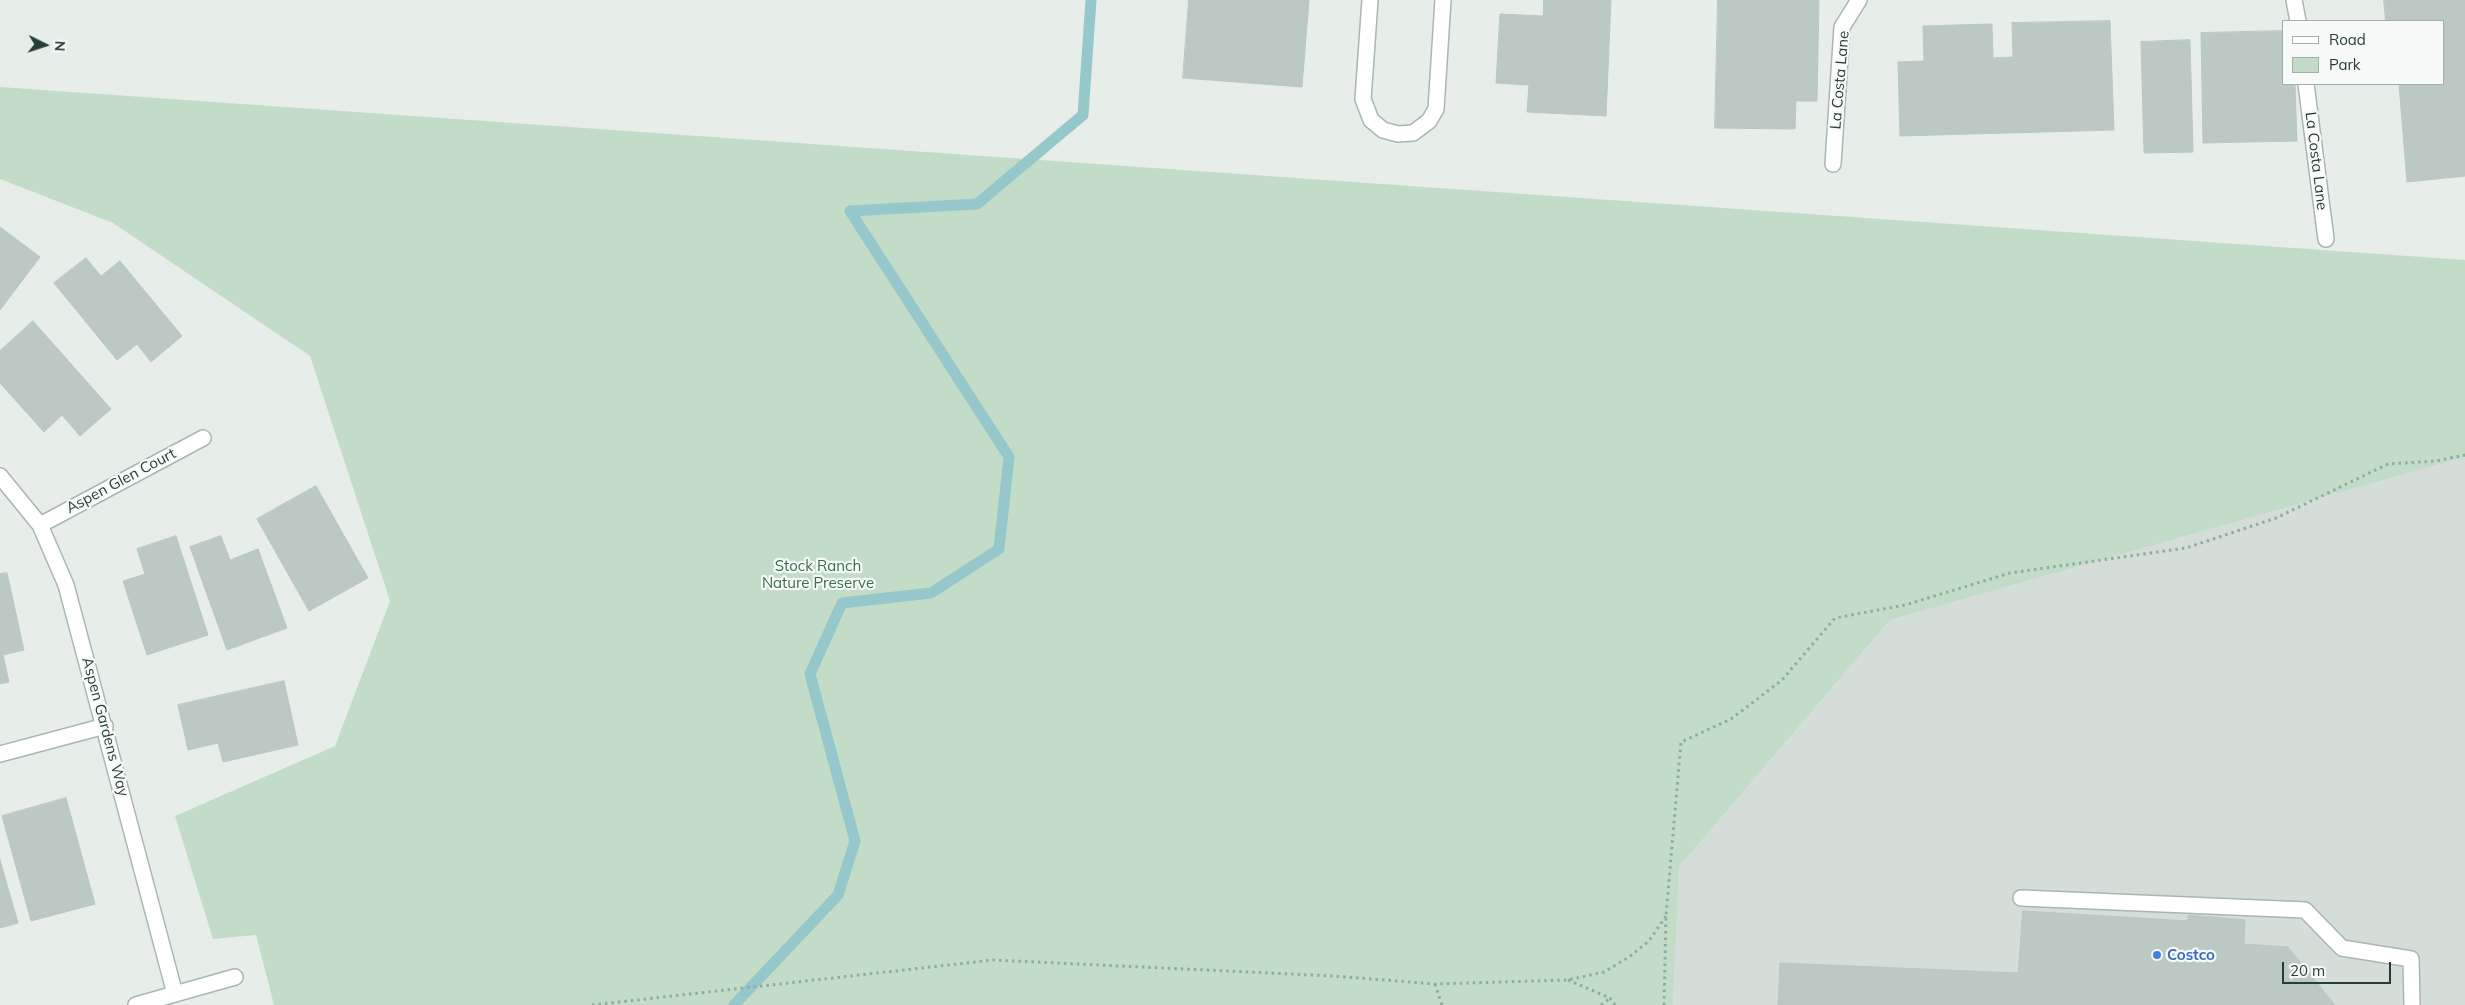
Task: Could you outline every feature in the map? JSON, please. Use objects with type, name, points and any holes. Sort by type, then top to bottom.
[{"type":"street","points":[[1370,0],[1363,99],[1371,120],[1383,130],[1398,134],[1413,132],[1429,121],[1436,109],[1443,0]]},
{"type":"street","name":"La Costa Lane","points":[[1833,164],[1842,28],[1859,0]]},
{"type":"street","points":[[2294,0],[2298,20]]},
{"type":"street","name":"La Costa Lane","points":[[2306,85],[2326,239]]},
{"type":"street","name":"Aspen Glen Court","points":[[40,525],[203,438]]},
{"type":"street","name":"Aspen Gardens Way","points":[[0,476],[40,525],[66,585],[175,994]]},
{"type":"street","points":[[0,754],[105,726]]},
{"type":"street","points":[[2021,898],[2305,910],[2342,948],[2410,960],[2412,1005]]},
{"type":"street","points":[[136,1005],[235,977]]},
{"type":"path","points":[[1664,1005],[1666,915],[1681,742],[1731,719],[1782,680],[1835,618],[1904,605],[2010,573],[2186,548],[2276,518],[2388,464],[2436,461],[2465,455]]},
{"type":"path","points":[[592,1005],[994,960],[1333,976],[1435,984],[1568,980],[1604,972],[1629,957],[1650,941],[1666,915]]},
{"type":"path","points":[[1568,980],[1610,998],[1615,1005]]},
{"type":"path","points":[[1435,984],[1442,1005]]},
{"type":"path","points":[[1601,1005],[1610,998]]},
{"type":"shaded area","points":[[2465,457],[2465,1005],[1673,1005],[1679,867],[1890,620]]},
{"type":"green space","name":"Stock Ranch Nature Preserve","points":[[0,87],[2465,260],[2465,457],[1890,620],[1679,867],[1673,1005],[274,1005],[256,935],[213,939],[175,816],[335,746],[390,601],[310,356],[113,223],[0,179]]},
{"type":"building","points":[[1189,0],[1309,0],[1302,87],[1183,78]]},
{"type":"building","points":[[1544,0],[1611,0],[1606,116],[1527,112],[1529,85],[1496,83],[1500,14],[1543,16]]},
{"type":"building","points":[[1718,0],[1819,0],[1817,101],[1796,101],[1795,129],[1715,128]]},
{"type":"building","points":[[2384,0],[2465,0],[2465,176],[2407,182],[2399,85],[2445,85],[2445,20],[2386,20]]},
{"type":"building","points":[[2110,21],[2114,130],[1900,136],[1898,62],[1924,61],[1923,26],[1992,24],[1993,58],[2013,57],[2012,23]]},
{"type":"building","points":[[2282,31],[2282,85],[2295,85],[2297,141],[2203,143],[2201,33]]},
{"type":"building","points":[[2190,40],[2193,152],[2144,153],[2141,42]]},
{"type":"building","points":[[0,227],[40,257],[0,310]]},
{"type":"building","points":[[86,258],[101,276],[120,261],[182,336],[151,362],[137,344],[117,360],[54,283]]},
{"type":"building","points":[[33,321],[111,409],[80,436],[62,415],[44,432],[0,383],[0,351]]},
{"type":"building","points":[[316,486],[368,578],[309,611],[257,519]]},
{"type":"building","points":[[176,536],[208,635],[147,655],[123,581],[145,574],[137,549]]},
{"type":"building","points":[[221,536],[230,560],[258,549],[287,628],[227,650],[190,547]]},
{"type":"building","points":[[7,573],[24,650],[3,655],[9,682],[0,684],[0,574]]},
{"type":"building","points":[[284,681],[298,745],[223,762],[218,743],[188,750],[178,705]]},
{"type":"building","points":[[66,798],[95,904],[31,921],[2,816]]},
{"type":"building","points":[[0,860],[18,923],[0,928]]},
{"type":"building","name":"Costco","points":[[2023,911],[2188,921],[2188,915],[2245,920],[2244,944],[2288,947],[2335,1005],[1778,1005],[1780,963],[2018,973]]},
{"type":"waterway","points":[[734,1005],[838,895],[855,841],[810,674],[842,603],[931,593],[999,549],[1009,457],[850,211],[977,204],[1083,115],[1091,0]]},
{"type":"place","name":"Costco","points":[[2157,955]]}]
